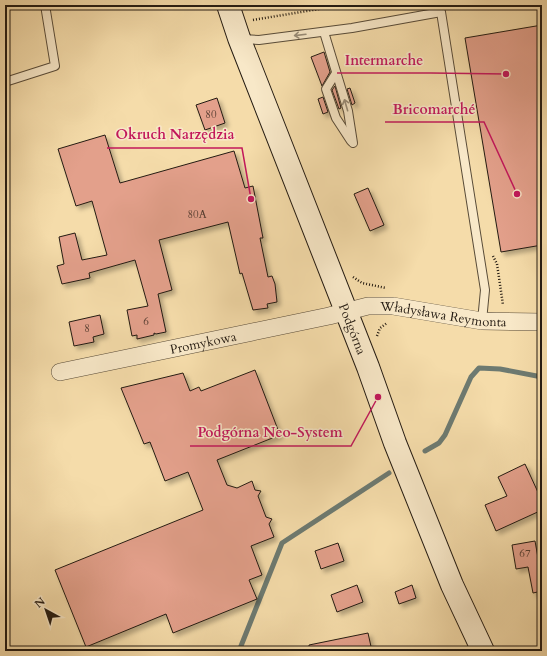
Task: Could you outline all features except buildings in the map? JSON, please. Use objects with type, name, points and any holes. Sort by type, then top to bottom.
[{"type":"main road","name":"Podgórna","points":[[228,5],[244,30],[395,443],[452,585],[483,651]]},
{"type":"street","name":"Władysława Reymonta","points":[[346,311],[368,306],[393,306],[482,321],[542,322]]},
{"type":"street","name":"Promykowa","points":[[60,372],[346,311]]},
{"type":"lane","points":[[5,82],[55,66],[45,5]]},
{"type":"lane","points":[[244,30],[259,40],[352,28],[441,12],[485,290],[482,321]]},
{"type":"lane","points":[[324,32],[348,111],[353,143],[336,118],[326,89],[336,74]]},
{"type":"path","points":[[244,30],[343,5]]},
{"type":"waterway","points":[[425,451],[439,443],[445,435],[471,377],[479,368],[500,369],[542,377]]},
{"type":"waterway","points":[[239,651],[282,543],[389,473]]},
{"type":"place","name":"Intermarche","points":[[506,74]]},
{"type":"place","name":"Bricomarché","points":[[517,194]]},
{"type":"place","name":"Okruch Narzędzia","points":[[251,199]]},
{"type":"place","name":"Podgórna Neo-System","points":[[378,397]]}]
